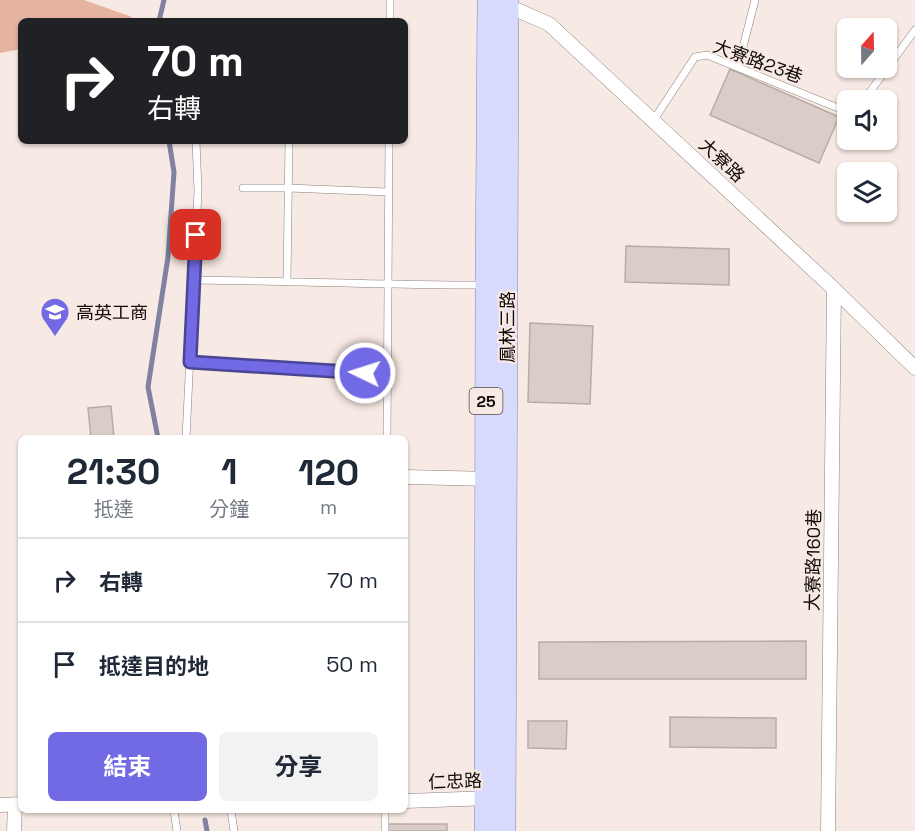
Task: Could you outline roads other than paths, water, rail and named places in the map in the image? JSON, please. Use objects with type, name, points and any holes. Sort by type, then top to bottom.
[{"type":"main road","name":"鳳林三路","points":[[496,479],[486,285],[498,3]]},
{"type":"main road","name":"鳳林三路","points":[[496,798],[498,3]]},
{"type":"main road","name":"25","points":[[485,831],[496,798]]},
{"type":"main road","name":"25","points":[[496,798],[506,831]]},
{"type":"street","name":"大寮路","points":[[498,3],[549,24],[834,289],[915,368]]},
{"type":"street","name":"大寮路160巷","points":[[828,831],[834,289]]},
{"type":"street","points":[[408,477],[496,479]]},
{"type":"street","name":"仁忠路","points":[[408,801],[496,798]]},
{"type":"street","points":[[0,805],[18,805],[14,831]]},
{"type":"lane","points":[[390,0],[390,18]]},
{"type":"lane","points":[[738,67],[755,0]]},
{"type":"lane","points":[[871,90],[915,30]]},
{"type":"lane","name":"大寮路23巷","points":[[653,121],[695,57],[707,55],[837,108]]},
{"type":"lane","points":[[186,435],[198,191],[196,144]]},
{"type":"lane","points":[[287,281],[289,144]]},
{"type":"lane","points":[[387,435],[389,144]]},
{"type":"lane","points":[[243,188],[388,192]]},
{"type":"lane","points":[[194,280],[486,285]]},
{"type":"lane","points":[[190,362],[387,374]]},
{"type":"lane","points":[[174,813],[177,831]]},
{"type":"lane","points":[[231,813],[234,831]]},
{"type":"lane","points":[[385,813],[385,831]]},
{"type":"waterway","points":[[160,18],[164,0]]},
{"type":"waterway","points":[[157,435],[148,387],[168,257],[174,172],[169,144]]},
{"type":"waterway","points":[[205,820],[207,831]]},
{"type":"place","name":"高英工商","points":[[55,338]]}]
